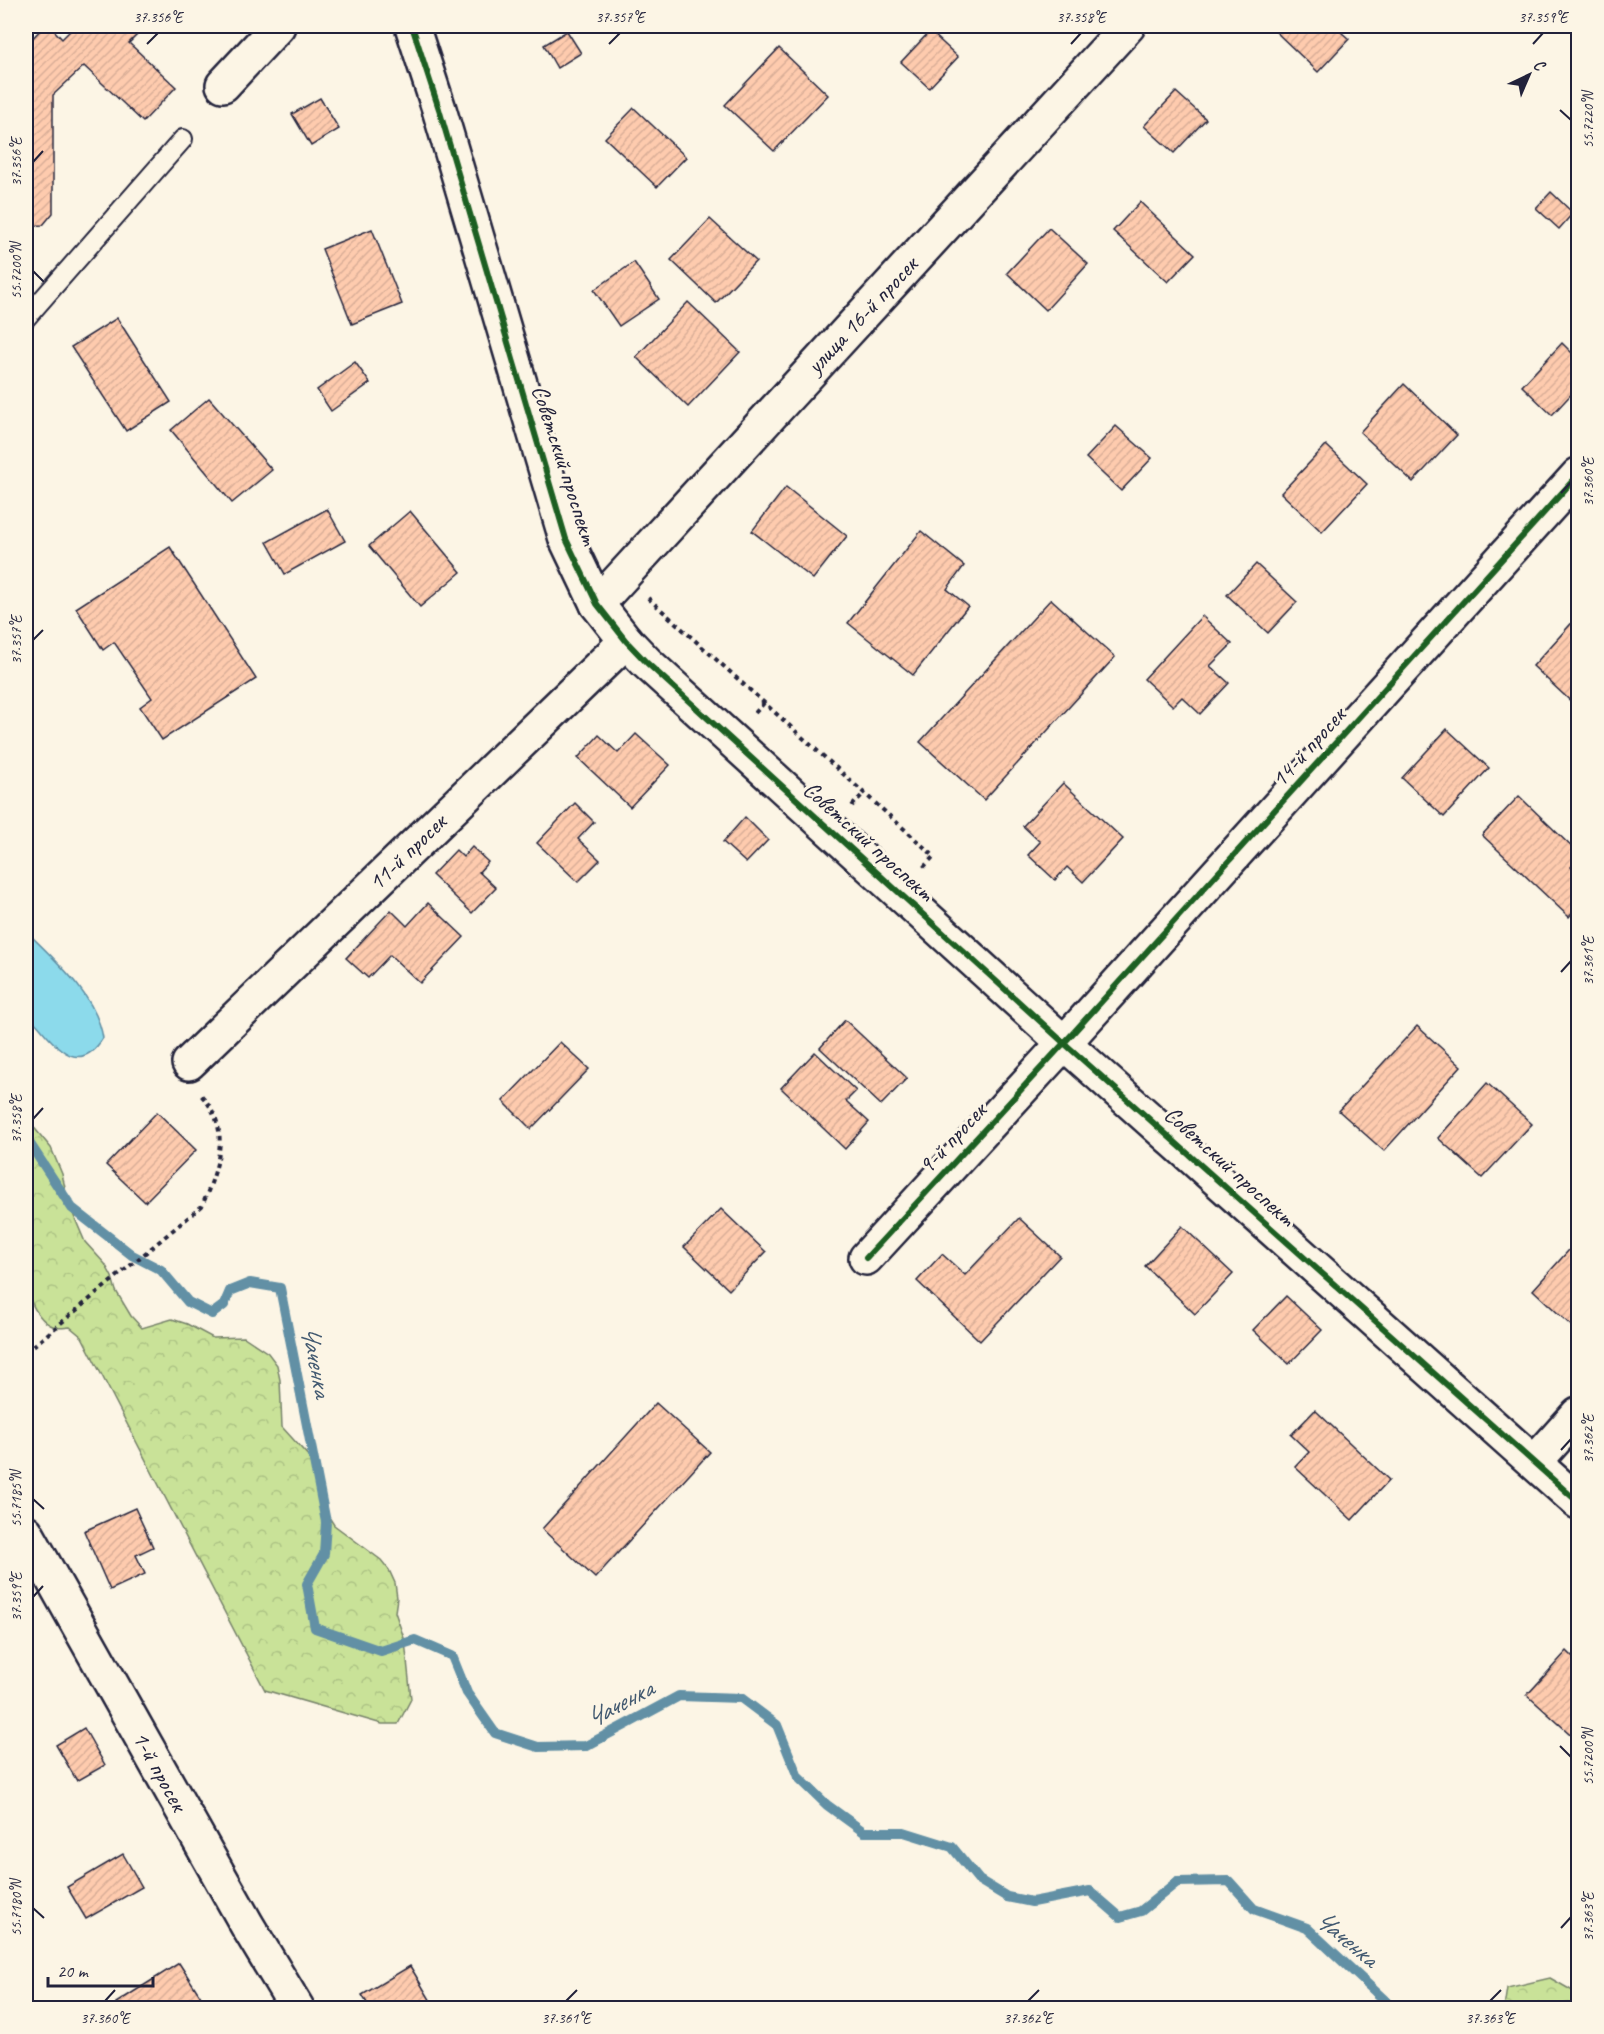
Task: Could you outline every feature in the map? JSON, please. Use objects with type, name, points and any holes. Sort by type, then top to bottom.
[{"type":"street","points":[[223,85],[278,26]]},
{"type":"street","name":"Советский проспект","points":[[412,26],[439,109],[566,539],[597,604],[626,641],[647,663],[1064,1043],[1578,1502]]},
{"type":"street","name":"улица 16-й просек","points":[[597,604],[1128,26]]},
{"type":"street","name":"14-й просек","points":[[1064,1043],[1578,476]]},
{"type":"street","name":"11-й просек","points":[[189,1063],[626,641]]},
{"type":"street","name":"9-й просек","points":[[866,1257],[1064,1043]]},
{"type":"street","points":[[1535,1462],[1578,1414]]},
{"type":"street","name":"1-й просек","points":[[26,1532],[247,1925],[297,2008]]},
{"type":"lane","points":[[26,318],[183,139]]},
{"type":"path","points":[[645,594],[934,856],[900,894]]},
{"type":"path","points":[[26,1352],[202,1206],[216,1173],[221,1133],[209,1103],[192,1086],[189,1063]]},
{"type":"green space","points":[[26,1118],[51,1148],[62,1174],[68,1202],[85,1242],[105,1264],[116,1291],[131,1316],[142,1328],[172,1319],[213,1338],[244,1337],[268,1353],[277,1365],[282,1427],[311,1459],[321,1485],[327,1514],[334,1525],[381,1560],[395,1583],[397,1598],[395,1612],[405,1641],[411,1699],[398,1724],[382,1724],[265,1690],[82,1337],[70,1327],[57,1328],[49,1325],[36,1312],[30,1301],[26,1289]]},
{"type":"green space","points":[[1550,1978],[1578,1994],[1578,2008],[1504,2008],[1507,1988]]},
{"type":"water","points":[[26,931],[73,979],[92,1007],[103,1038],[87,1055],[79,1057],[63,1051],[26,1011],[24,986]]},
{"type":"building","points":[[44,26],[50,26],[62,39],[75,26],[128,26],[137,35],[129,43],[176,87],[143,122],[84,66],[53,95],[53,213],[43,225],[26,226],[26,45]]},
{"type":"building","points":[[1278,26],[1334,26],[1349,39],[1318,72],[1274,30]]},
{"type":"building","points":[[567,31],[581,53],[557,68],[544,45]]},
{"type":"building","points":[[930,31],[958,57],[929,88],[901,62]]},
{"type":"building","points":[[779,48],[828,95],[774,151],[725,105]]},
{"type":"building","points":[[1176,92],[1206,119],[1174,153],[1144,126]]},
{"type":"building","points":[[320,98],[339,129],[311,146],[292,114]]},
{"type":"building","points":[[634,108],[686,157],[657,187],[605,138]]},
{"type":"building","points":[[1551,192],[1573,213],[1559,229],[1536,208]]},
{"type":"building","points":[[1140,202],[1195,254],[1168,282],[1113,231]]},
{"type":"building","points":[[710,219],[756,261],[716,303],[671,260]]},
{"type":"building","points":[[1049,228],[1088,264],[1046,310],[1007,273]]},
{"type":"building","points":[[372,229],[402,304],[352,324],[322,249]]},
{"type":"building","points":[[634,262],[659,299],[619,326],[594,290]]},
{"type":"building","points":[[688,302],[740,352],[688,407],[636,357]]},
{"type":"building","points":[[117,318],[171,402],[126,431],[71,347]]},
{"type":"building","points":[[1562,343],[1578,359],[1578,387],[1552,415],[1522,386]]},
{"type":"building","points":[[355,362],[370,383],[331,411],[317,390]]},
{"type":"building","points":[[1404,384],[1457,435],[1413,482],[1360,432]]},
{"type":"building","points":[[209,398],[272,470],[232,503],[171,430]]},
{"type":"building","points":[[1116,426],[1152,458],[1121,491],[1086,458]]},
{"type":"building","points":[[1326,445],[1367,484],[1322,532],[1281,493]]},
{"type":"building","points":[[786,487],[847,536],[813,579],[752,531]]},
{"type":"building","points":[[327,509],[345,541],[285,574],[267,542]]},
{"type":"building","points":[[410,511],[461,572],[420,607],[369,546]]},
{"type":"building","points":[[921,531],[964,566],[947,589],[968,606],[913,675],[848,623]]},
{"type":"building","points":[[170,547],[256,679],[162,740],[140,707],[152,698],[114,642],[103,650],[76,608]]},
{"type":"building","points":[[1256,564],[1297,602],[1268,633],[1227,595]]},
{"type":"building","points":[[1051,599],[1115,657],[984,800],[920,742]]},
{"type":"building","points":[[1202,616],[1232,644],[1210,666],[1229,683],[1200,714],[1182,697],[1173,706],[1144,679]]},
{"type":"building","points":[[1578,616],[1578,708],[1533,666]]},
{"type":"building","points":[[1447,729],[1489,768],[1444,817],[1402,778]]},
{"type":"building","points":[[636,734],[670,765],[630,807],[578,758],[599,735],[618,753]]},
{"type":"building","points":[[1063,783],[1123,839],[1083,882],[1067,867],[1055,880],[1028,855],[1040,842],[1023,826]]},
{"type":"building","points":[[1519,796],[1578,853],[1578,859],[1571,867],[1578,875],[1578,907],[1569,917],[1482,835]]},
{"type":"building","points":[[575,803],[594,822],[578,839],[600,860],[578,882],[537,843]]},
{"type":"building","points":[[745,817],[768,840],[746,863],[723,842]]},
{"type":"building","points":[[472,847],[488,862],[479,872],[496,888],[472,913],[432,875],[456,850],[463,857]]},
{"type":"building","points":[[428,903],[464,937],[420,983],[390,955],[368,978],[346,958],[391,910],[407,926]]},
{"type":"building","points":[[845,1020],[907,1078],[881,1105],[820,1048]]},
{"type":"building","points":[[1417,1026],[1461,1066],[1384,1151],[1339,1111]]},
{"type":"building","points":[[560,1042],[589,1069],[531,1129],[503,1101]]},
{"type":"building","points":[[815,1052],[856,1091],[846,1101],[869,1122],[845,1149],[781,1088]]},
{"type":"building","points":[[1487,1083],[1532,1124],[1482,1178],[1438,1138]]},
{"type":"building","points":[[157,1112],[196,1150],[145,1202],[106,1165]]},
{"type":"building","points":[[721,1209],[766,1252],[729,1290],[684,1247]]},
{"type":"building","points":[[1019,1218],[1060,1256],[980,1341],[917,1281],[942,1254],[965,1275]]},
{"type":"building","points":[[1182,1226],[1233,1274],[1195,1314],[1145,1266]]},
{"type":"building","points":[[1578,1240],[1578,1332],[1533,1290]]},
{"type":"building","points":[[1286,1296],[1322,1330],[1289,1364],[1253,1330]]},
{"type":"building","points":[[656,1403],[710,1452],[595,1578],[542,1529]]},
{"type":"building","points":[[1315,1410],[1389,1480],[1352,1520],[1295,1467],[1309,1452],[1291,1435]]},
{"type":"building","points":[[135,1508],[153,1547],[136,1555],[145,1574],[110,1590],[84,1531]]},
{"type":"building","points":[[1567,1651],[1578,1662],[1578,1741],[1527,1695]]},
{"type":"building","points":[[84,1728],[105,1765],[77,1781],[56,1745]]},
{"type":"building","points":[[123,1854],[142,1887],[86,1919],[67,1887]]},
{"type":"building","points":[[179,1963],[208,2008],[120,2008],[116,2003]]},
{"type":"building","points":[[410,1966],[432,2003],[422,2008],[370,2008],[362,1995]]},
{"type":"waterway","name":"Чаченка","points":[[26,1138],[72,1208],[132,1255],[161,1270],[188,1302],[212,1314],[224,1305],[230,1291],[250,1283],[280,1288],[326,1522],[324,1554],[307,1584],[315,1628],[381,1651],[415,1640],[452,1656],[467,1693],[495,1733],[538,1747],[586,1746],[679,1696],[741,1698],[777,1725],[798,1777],[827,1805],[864,1832],[904,1832],[952,1847],[979,1880],[1007,1897],[1032,1902],[1090,1891],[1120,1917],[1141,1911],[1177,1882],[1229,1881],[1254,1909],[1307,1928],[1393,2008]]},
{"type":"cycle path","points":[[412,26],[439,109],[566,539],[597,604],[626,641],[647,663],[1064,1043],[1578,1502]]},
{"type":"cycle path","points":[[866,1258],[1064,1043],[1578,475]]}]
